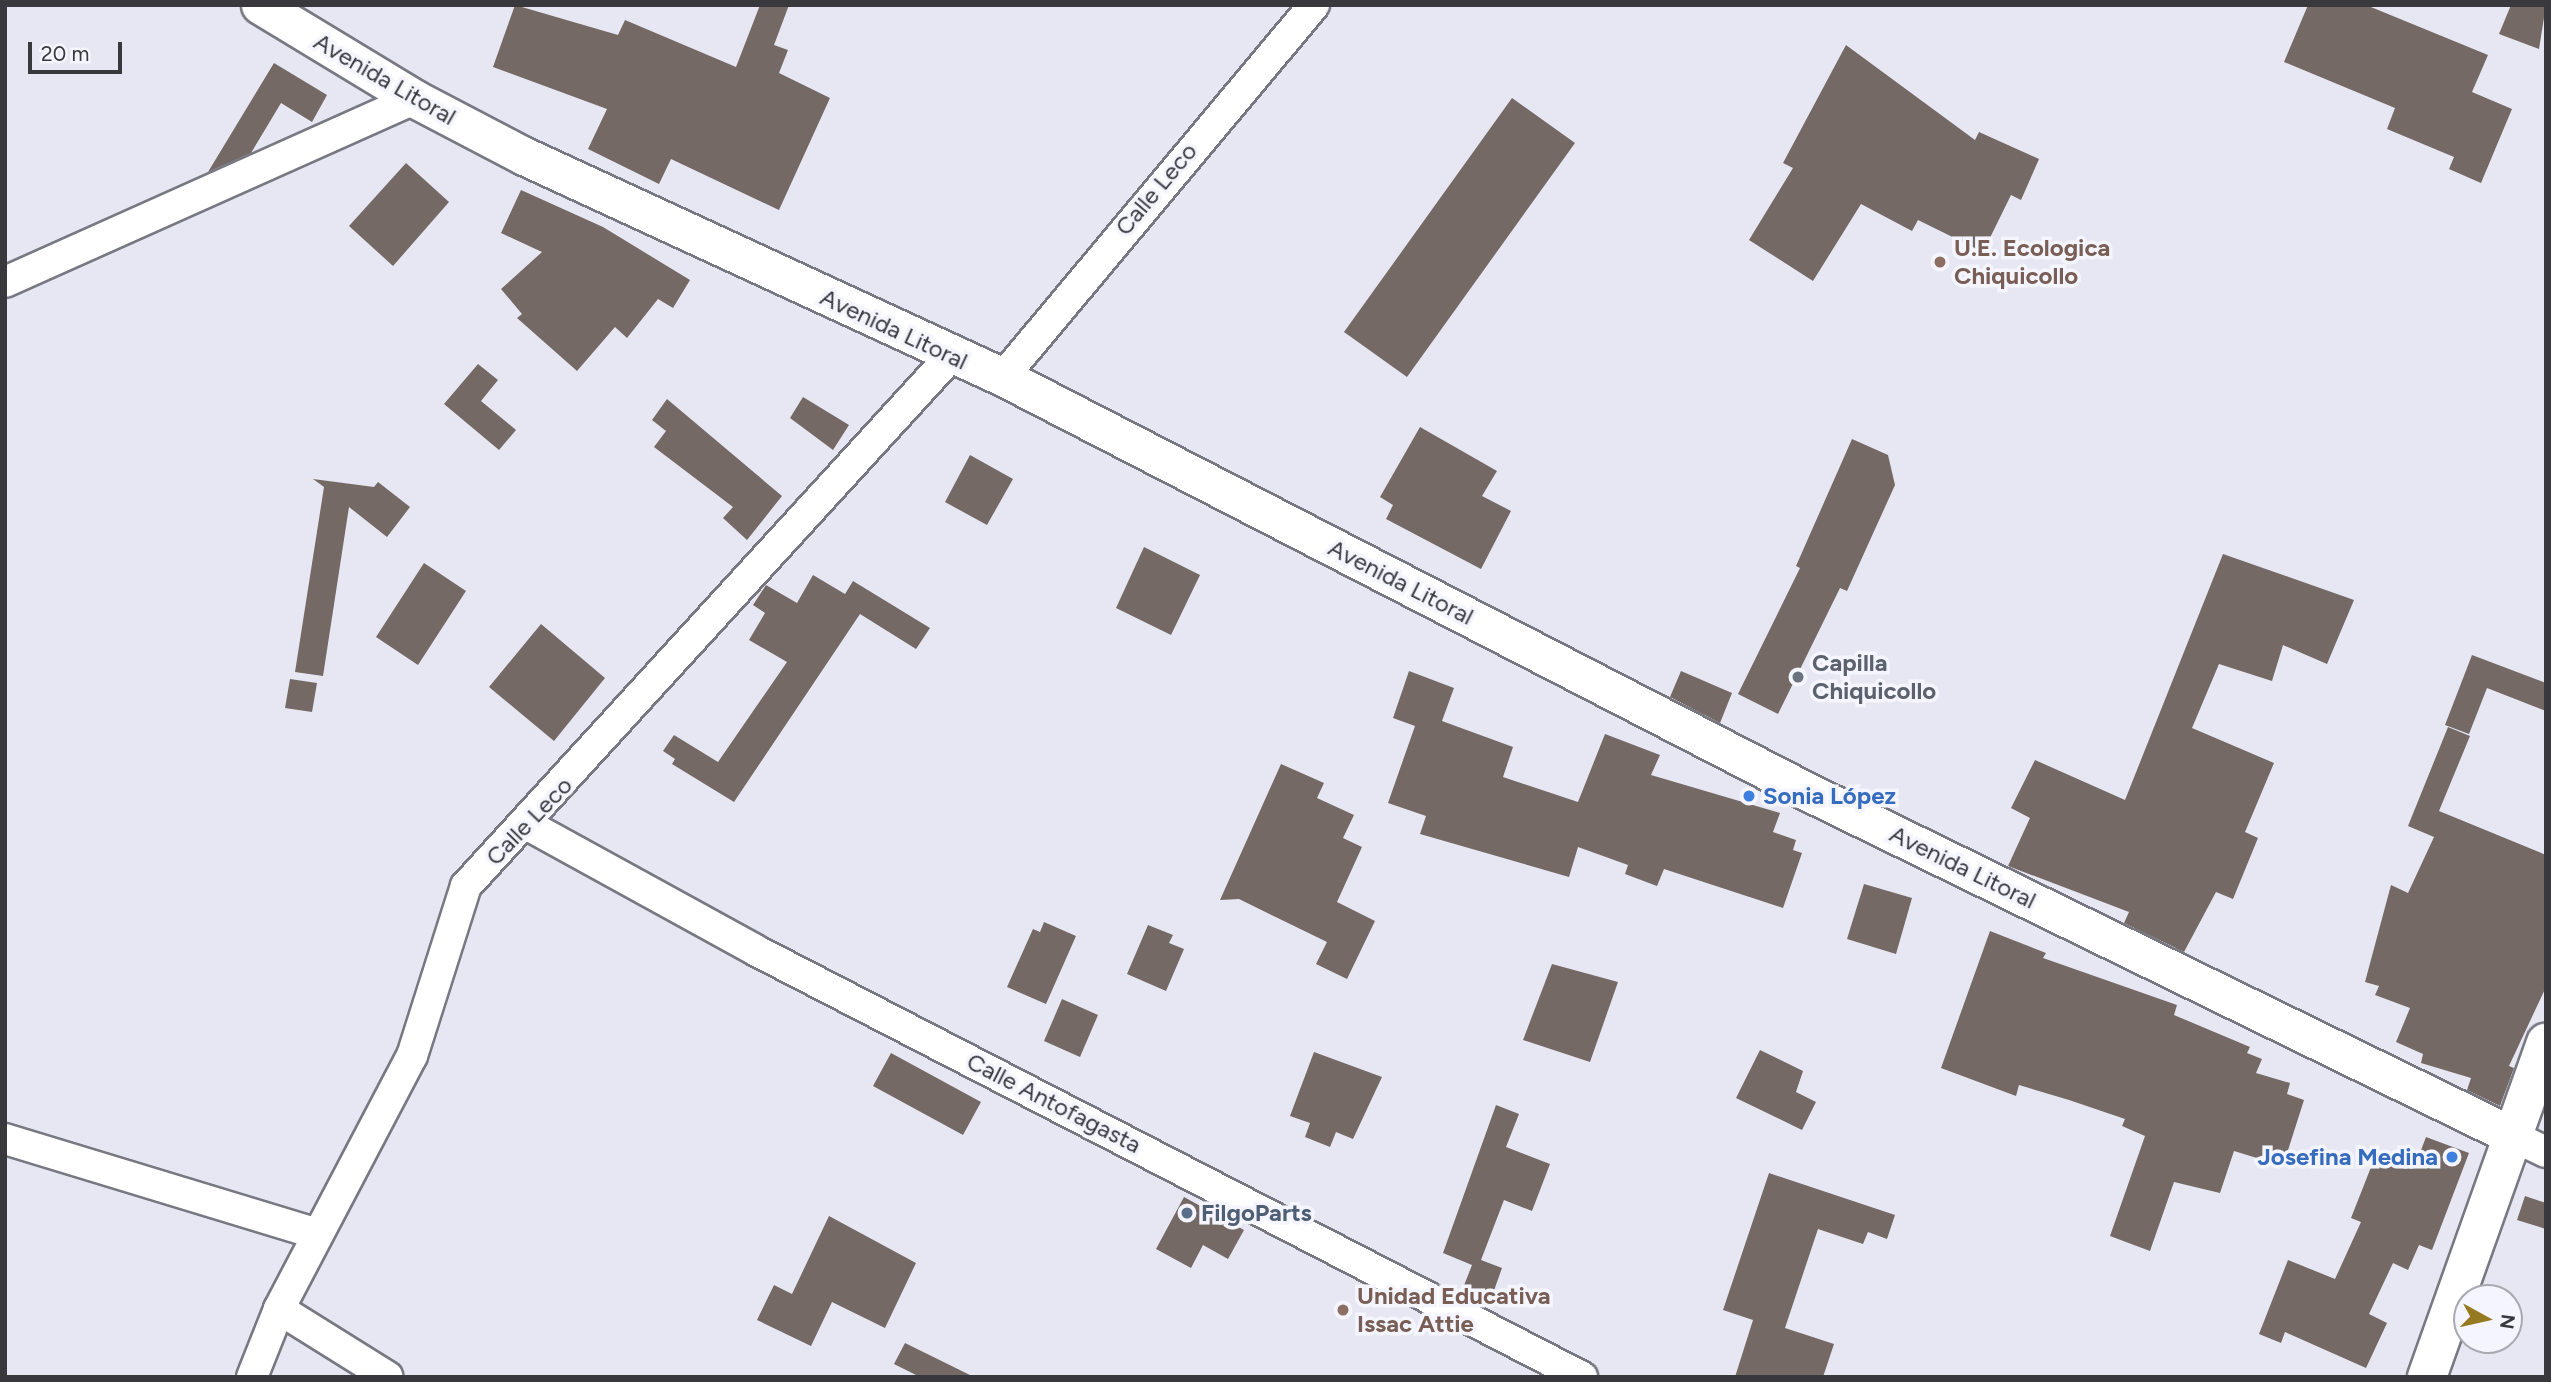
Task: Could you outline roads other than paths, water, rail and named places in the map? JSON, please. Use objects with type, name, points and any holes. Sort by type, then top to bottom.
[{"type":"main road","points":[[2427,1377],[2546,1043]]},
{"type":"street","name":"Avenida Litoral","points":[[261,5],[415,99],[950,357],[1003,376],[1806,791],[2546,1152]]},
{"type":"street","name":"Calle Leco","points":[[1003,376],[1314,5]]},
{"type":"street","points":[[5,282],[415,99]]},
{"type":"street","name":"Calle Leco","points":[[252,1377],[279,1309],[412,1056],[466,886],[528,825],[950,357]]},
{"type":"street","name":"Calle Antofagasta","points":[[528,825],[755,950],[1582,1377]]},
{"type":"street","points":[[5,1139],[317,1234]]},
{"type":"street","points":[[279,1309],[388,1377]]},
{"type":"place","name":"U.E. Ecologica Chiquicollo","points":[[1940,262]]},
{"type":"place","name":"Capilla Chiquicollo","points":[[1798,677]]},
{"type":"place","name":"Sonia López","points":[[1749,796]]},
{"type":"place","name":"Josefina Medina","points":[[2452,1157]]},
{"type":"place","name":"FilgoParts","points":[[1187,1213]]},
{"type":"place","name":"Unidad Educativa Issac Attie","points":[[1343,1310]]}]
